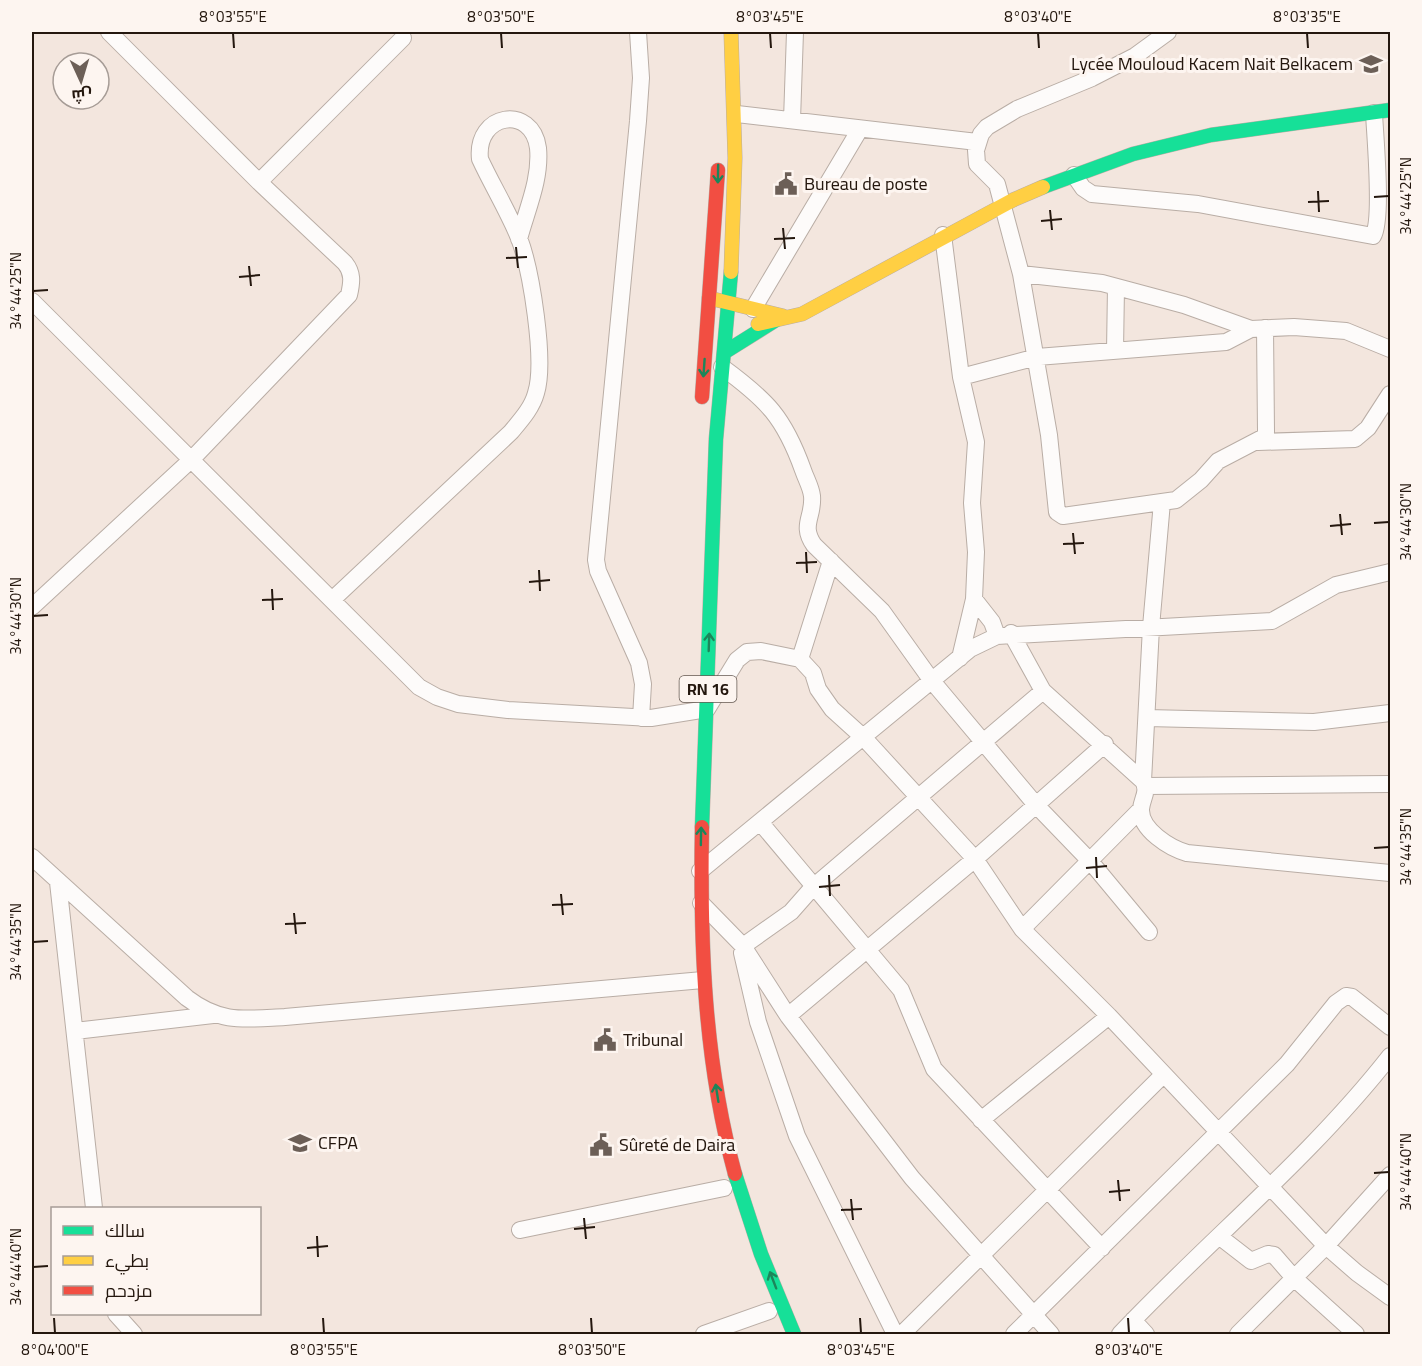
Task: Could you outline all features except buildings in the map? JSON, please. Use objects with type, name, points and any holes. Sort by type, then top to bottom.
[{"type":"main road","points":[[717,32],[717,55]]},
{"type":"main road","name":"RN 16","points":[[731,32],[737,114],[729,303],[715,466],[700,871],[692,901],[692,981],[721,1116],[741,1192],[794,1335]]},
{"type":"main road","points":[[707,330],[726,331],[782,319],[808,310],[944,235],[1002,206],[1074,175],[1133,154],[1212,135],[1382,112]]},
{"type":"main road","points":[[702,409],[718,152]]},
{"type":"main road","points":[[709,298],[782,319]]},
{"type":"main road","points":[[723,360],[782,319]]},
{"type":"main road","points":[[722,1180],[730,1206]]},
{"type":"main road","points":[[743,1245],[755,1278]]},
{"type":"main road","points":[[766,1305],[779,1335]]},
{"type":"street","points":[[32,607],[192,459],[349,295],[351,271],[345,263],[259,182],[109,32]]},
{"type":"street","points":[[638,32],[641,78],[638,121],[596,560],[598,571],[639,663],[643,684],[640,718]]},
{"type":"street","points":[[792,120],[795,32]]},
{"type":"street","points":[[1168,32],[1135,56],[1092,78],[1017,109],[987,127],[977,142],[977,164],[998,184],[1021,274],[1037,357],[1058,514],[1065,517],[1162,502],[1183,496],[1230,453],[1258,442],[1355,439],[1368,428],[1390,394]]},
{"type":"street","points":[[259,182],[403,39]]},
{"type":"street","points":[[1074,175],[1083,188],[1092,194],[1198,204],[1373,236],[1384,183],[1382,112]]},
{"type":"street","points":[[737,114],[977,142]]},
{"type":"street","points":[[332,600],[511,432],[527,413],[536,394],[540,374],[540,350],[534,307],[519,238],[480,159],[479,148],[483,133],[488,126],[507,120],[527,124],[534,134],[538,147],[535,184],[519,238]]},
{"type":"street","points":[[753,309],[860,129]]},
{"type":"street","points":[[944,235],[961,377],[975,442],[972,503],[976,552],[974,599],[960,658]]},
{"type":"street","points":[[1021,274],[1116,287],[1184,305],[1258,329],[1318,328],[1346,331],[1390,349]]},
{"type":"street","points":[[1115,351],[1116,287]]},
{"type":"street","points":[[32,301],[419,687],[436,697],[458,705],[640,718],[707,709],[737,660],[747,652],[770,652],[801,659],[813,673],[825,700],[864,738],[975,859],[1022,929],[1109,1016],[1162,1076],[1220,1133],[1326,1246],[1390,1297]]},
{"type":"street","points":[[961,377],[1037,357],[1226,342],[1258,329]]},
{"type":"street","points":[[1258,329],[1266,432],[1258,442]]},
{"type":"street","points":[[723,360],[773,409],[783,424],[811,491],[812,500],[807,533],[814,545],[882,611],[932,681],[1036,805],[1090,861],[1149,932]]},
{"type":"street","points":[[1162,502],[1151,627],[1141,809],[1147,825],[1167,845],[1187,854],[1390,873]]},
{"type":"street","points":[[801,659],[831,561]]},
{"type":"street","points":[[700,871],[970,649],[1004,634],[1272,621],[1336,585],[1390,572]]},
{"type":"street","points":[[974,599],[1004,634],[1043,690],[1105,744],[1144,784],[1390,784]]},
{"type":"street","points":[[741,945],[791,912],[813,887],[985,743],[1043,690]]},
{"type":"street","points":[[1147,718],[1314,722],[1390,712]]},
{"type":"street","points":[[788,1016],[975,859],[1105,744]]},
{"type":"street","points":[[1022,929],[1141,809]]},
{"type":"street","points":[[760,822],[901,990],[934,1069],[1102,1248]]},
{"type":"street","points":[[32,857],[187,998],[213,1016]]},
{"type":"street","points":[[58,882],[94,1207]]},
{"type":"street","points":[[692,901],[741,945],[788,1016],[912,1178],[1052,1335]]},
{"type":"street","points":[[741,945],[758,1022],[797,1136],[895,1335]]},
{"type":"street","points":[[75,1031],[213,1016],[244,1019],[285,1017],[692,981]]},
{"type":"street","points":[[1014,1335],[1287,1064],[1336,1003],[1347,996],[1352,997],[1390,1027]]},
{"type":"street","points":[[981,1120],[1109,1016]]},
{"type":"street","points":[[1120,1335],[1271,1188],[1354,1103],[1390,1056]]},
{"type":"street","points":[[902,1335],[1162,1076]]},
{"type":"street","points":[[1238,1335],[1326,1246],[1390,1175]]},
{"type":"street","points":[[520,1230],[722,1180]]},
{"type":"street","points":[[1220,1237],[1251,1261],[1272,1254],[1294,1278],[1356,1335]]},
{"type":"street","points":[[704,1335],[766,1305]]},
{"type":"street","points":[[117,1315],[134,1335]]},
{"type":"street","points":[[1133,1320],[1146,1335]]},
{"type":"traffic: fast","points":[[1043,187],[1133,154],[1211,135],[1390,110]]},
{"type":"traffic: fast","points":[[702,827],[716,439],[731,272]]},
{"type":"traffic: fast","points":[[725,352],[776,320]]},
{"type":"traffic: fast","points":[[735,1174],[761,1254],[794,1334]]},
{"type":"traffic: slow","points":[[731,32],[735,158],[731,272]]},
{"type":"traffic: slow","points":[[758,324],[802,314],[1013,200],[1043,187]]},
{"type":"traffic: slow","points":[[709,298],[783,316]]},
{"type":"traffic: jam","points":[[702,397],[718,170]]},
{"type":"traffic: jam","points":[[702,827],[703,958],[710,1045],[716,1089],[735,1174]]},
{"type":"place","name":"Lycée Mouloud Kacem Nait Belkacem","points":[[1371,64]]},
{"type":"place","name":"Bureau de poste","points":[[786,184]]},
{"type":"place","name":"Tribunal","points":[[605,1040]]},
{"type":"place","name":"CFPA","points":[[300,1143]]},
{"type":"place","name":"Sûreté de Daira","points":[[601,1145]]}]
